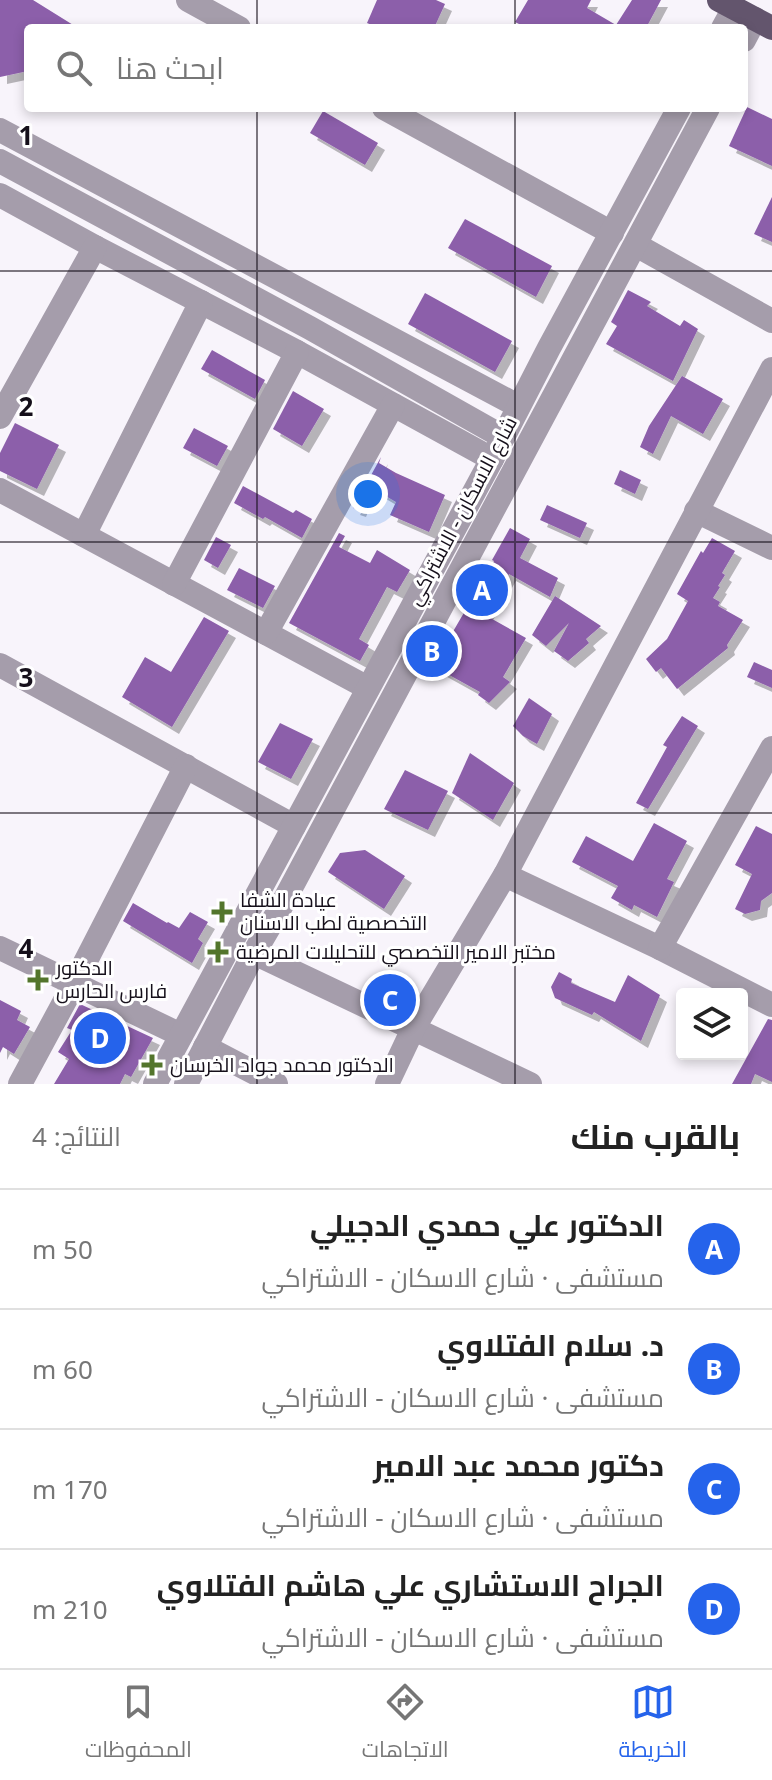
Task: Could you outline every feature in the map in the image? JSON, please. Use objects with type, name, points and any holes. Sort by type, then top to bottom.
[{"type":"street","points":[[188,0],[232,24]]},
{"type":"street","points":[[391,112],[612,233]]},
{"type":"street","name":"شارع الاسكان - الاشتراكي","points":[[155,1084],[677,112]]},
{"type":"street","name":"شارع الاسكان - الاشتراكي","points":[[186,1084],[706,112]]},
{"type":"street","points":[[0,130],[518,406]]},
{"type":"street","points":[[0,161],[310,328],[503,437]]},
{"type":"street","points":[[0,195],[492,459]]},
{"type":"street","points":[[636,245],[772,321]]},
{"type":"street","points":[[0,417],[95,247]]},
{"type":"street","points":[[84,535],[201,302]]},
{"type":"street","points":[[549,348],[574,361]]},
{"type":"street","points":[[174,584],[297,352]]},
{"type":"street","points":[[387,1084],[413,1029],[505,875],[772,369]]},
{"type":"street","points":[[266,633],[393,405]]},
{"type":"street","points":[[0,490],[368,688]]},
{"type":"street","points":[[696,511],[772,548]]},
{"type":"street","points":[[2,672],[186,766],[294,826]]},
{"type":"street","points":[[660,948],[772,748]]},
{"type":"street","points":[[20,1084],[186,766]]},
{"type":"street","points":[[505,875],[772,1005]]},
{"type":"street","points":[[254,901],[263,894],[271,893],[276,899],[278,912]]},
{"type":"street","points":[[0,948],[181,1035]]},
{"type":"street","points":[[254,953],[530,1084]]},
{"type":"street","points":[[205,1047],[276,1084]]},
{"type":"building","points":[[0,0],[33,0],[72,24],[24,24],[24,72],[0,77]]},
{"type":"building","points":[[377,0],[436,0],[445,4],[436,24],[367,23]]},
{"type":"building","points":[[528,0],[591,0],[587,8],[614,24],[519,24],[515,22]]},
{"type":"building","points":[[632,0],[661,0],[648,24],[617,24]]},
{"type":"building","points":[[748,107],[772,119],[772,166],[729,146]]},
{"type":"building","points":[[325,112],[378,143],[365,165],[310,133]]},
{"type":"building","points":[[772,197],[772,242],[754,234]]},
{"type":"building","points":[[465,219],[552,266],[536,297],[448,248]]},
{"type":"building","points":[[628,290],[651,302],[647,306],[680,326],[684,320],[698,329],[673,381],[606,344],[617,326],[611,322]]},
{"type":"building","points":[[425,293],[512,341],[495,372],[408,324]]},
{"type":"building","points":[[212,350],[265,380],[255,399],[201,369]]},
{"type":"building","points":[[682,376],[723,399],[703,434],[671,416],[653,454],[640,447],[649,426]]},
{"type":"building","points":[[293,391],[324,409],[302,446],[273,429]]},
{"type":"building","points":[[15,423],[59,445],[37,489],[0,471],[0,453]]},
{"type":"building","points":[[194,428],[228,446],[217,466],[183,448]]},
{"type":"building","points":[[381,457],[379,463],[445,495],[429,532],[390,515],[396,502],[369,486],[359,510],[353,508]]},
{"type":"building","points":[[620,470],[641,480],[635,494],[614,484]]},
{"type":"building","points":[[243,486],[293,513],[296,510],[312,519],[302,538],[234,503]]},
{"type":"building","points":[[547,505],[587,523],[580,538],[540,520]]},
{"type":"building","points":[[510,528],[530,539],[520,558],[558,578],[550,597],[509,574],[485,615],[526,638],[503,677],[510,682],[489,703],[478,695],[480,692],[433,666]]},
{"type":"building","points":[[339,533],[345,536],[339,547],[370,563],[377,550],[410,570],[397,592],[387,587],[359,639],[369,645],[360,661],[289,623]]},
{"type":"building","points":[[216,537],[231,545],[218,568],[204,560]]},
{"type":"building","points":[[712,538],[735,551],[722,573],[725,575],[713,598],[720,602],[718,606],[743,620],[728,648],[677,689],[661,668],[656,672],[646,659],[667,639],[688,601],[677,594],[701,551],[703,553]]},
{"type":"building","points":[[239,568],[275,586],[263,608],[227,590]]},
{"type":"building","points":[[555,596],[601,626],[586,639],[589,643],[568,661],[554,651],[569,623],[546,646],[532,635]]},
{"type":"building","points":[[204,617],[229,631],[172,727],[122,697],[145,657],[171,672]]},
{"type":"building","points":[[754,662],[772,670],[772,688],[747,677]]},
{"type":"building","points":[[529,698],[552,714],[537,744],[513,726]]},
{"type":"building","points":[[682,716],[698,726],[648,809],[636,803],[667,747],[663,745]]},
{"type":"building","points":[[280,723],[313,739],[291,779],[258,762]]},
{"type":"building","points":[[470,753],[514,783],[493,820],[452,793]]},
{"type":"building","points":[[405,770],[448,791],[428,830],[384,809]]},
{"type":"building","points":[[654,823],[687,841],[667,879],[674,882],[657,917],[634,905],[632,910],[611,898],[618,886],[572,862],[586,836],[633,861]]},
{"type":"building","points":[[756,826],[772,834],[772,893],[761,901],[760,910],[745,914],[735,909],[752,874],[735,865]]},
{"type":"building","points":[[365,850],[405,876],[384,909],[328,872],[340,853]]},
{"type":"building","points":[[133,903],[179,928],[190,912],[208,922],[198,939],[203,943],[192,963],[123,921]]},
{"type":"building","points":[[559,972],[572,979],[571,983],[615,1002],[628,975],[660,995],[641,1041],[594,1012],[592,1015],[555,998],[551,987]]},
{"type":"building","points":[[0,1000],[21,1011],[17,1020],[30,1027],[14,1054],[3,1047],[0,1053]]},
{"type":"building","points":[[80,1004],[153,1038],[131,1077],[125,1074],[120,1084],[54,1084],[69,1059],[58,1052],[72,1030],[67,1028]]},
{"type":"building","points":[[768,1019],[772,1020],[772,1082],[755,1074],[751,1084],[732,1084]]},
{"type":"place","name":"الدكتور علي حمدي الدجيلي","points":[[482,590]]},
{"type":"place","name":"د. سلام الفتلاوي","points":[[432,651]]},
{"type":"place","name":"عيادة الشفا التخصصية لطب الاسنان","points":[[222,912]]},
{"type":"place","name":"مختبر الامير التخصصي للتحليلات المرضية","points":[[218,952]]},
{"type":"place","name":"الدكتور فارس الحارس","points":[[38,980]]},
{"type":"place","name":"دكتور محمد عبد الامير","points":[[390,1000]]},
{"type":"place","name":"الجراح الاستشاري علي هاشم الفتلاوي","points":[[100,1038]]},
{"type":"place","name":"الدكتور محمد جواد الخرسان","points":[[152,1065]]}]
